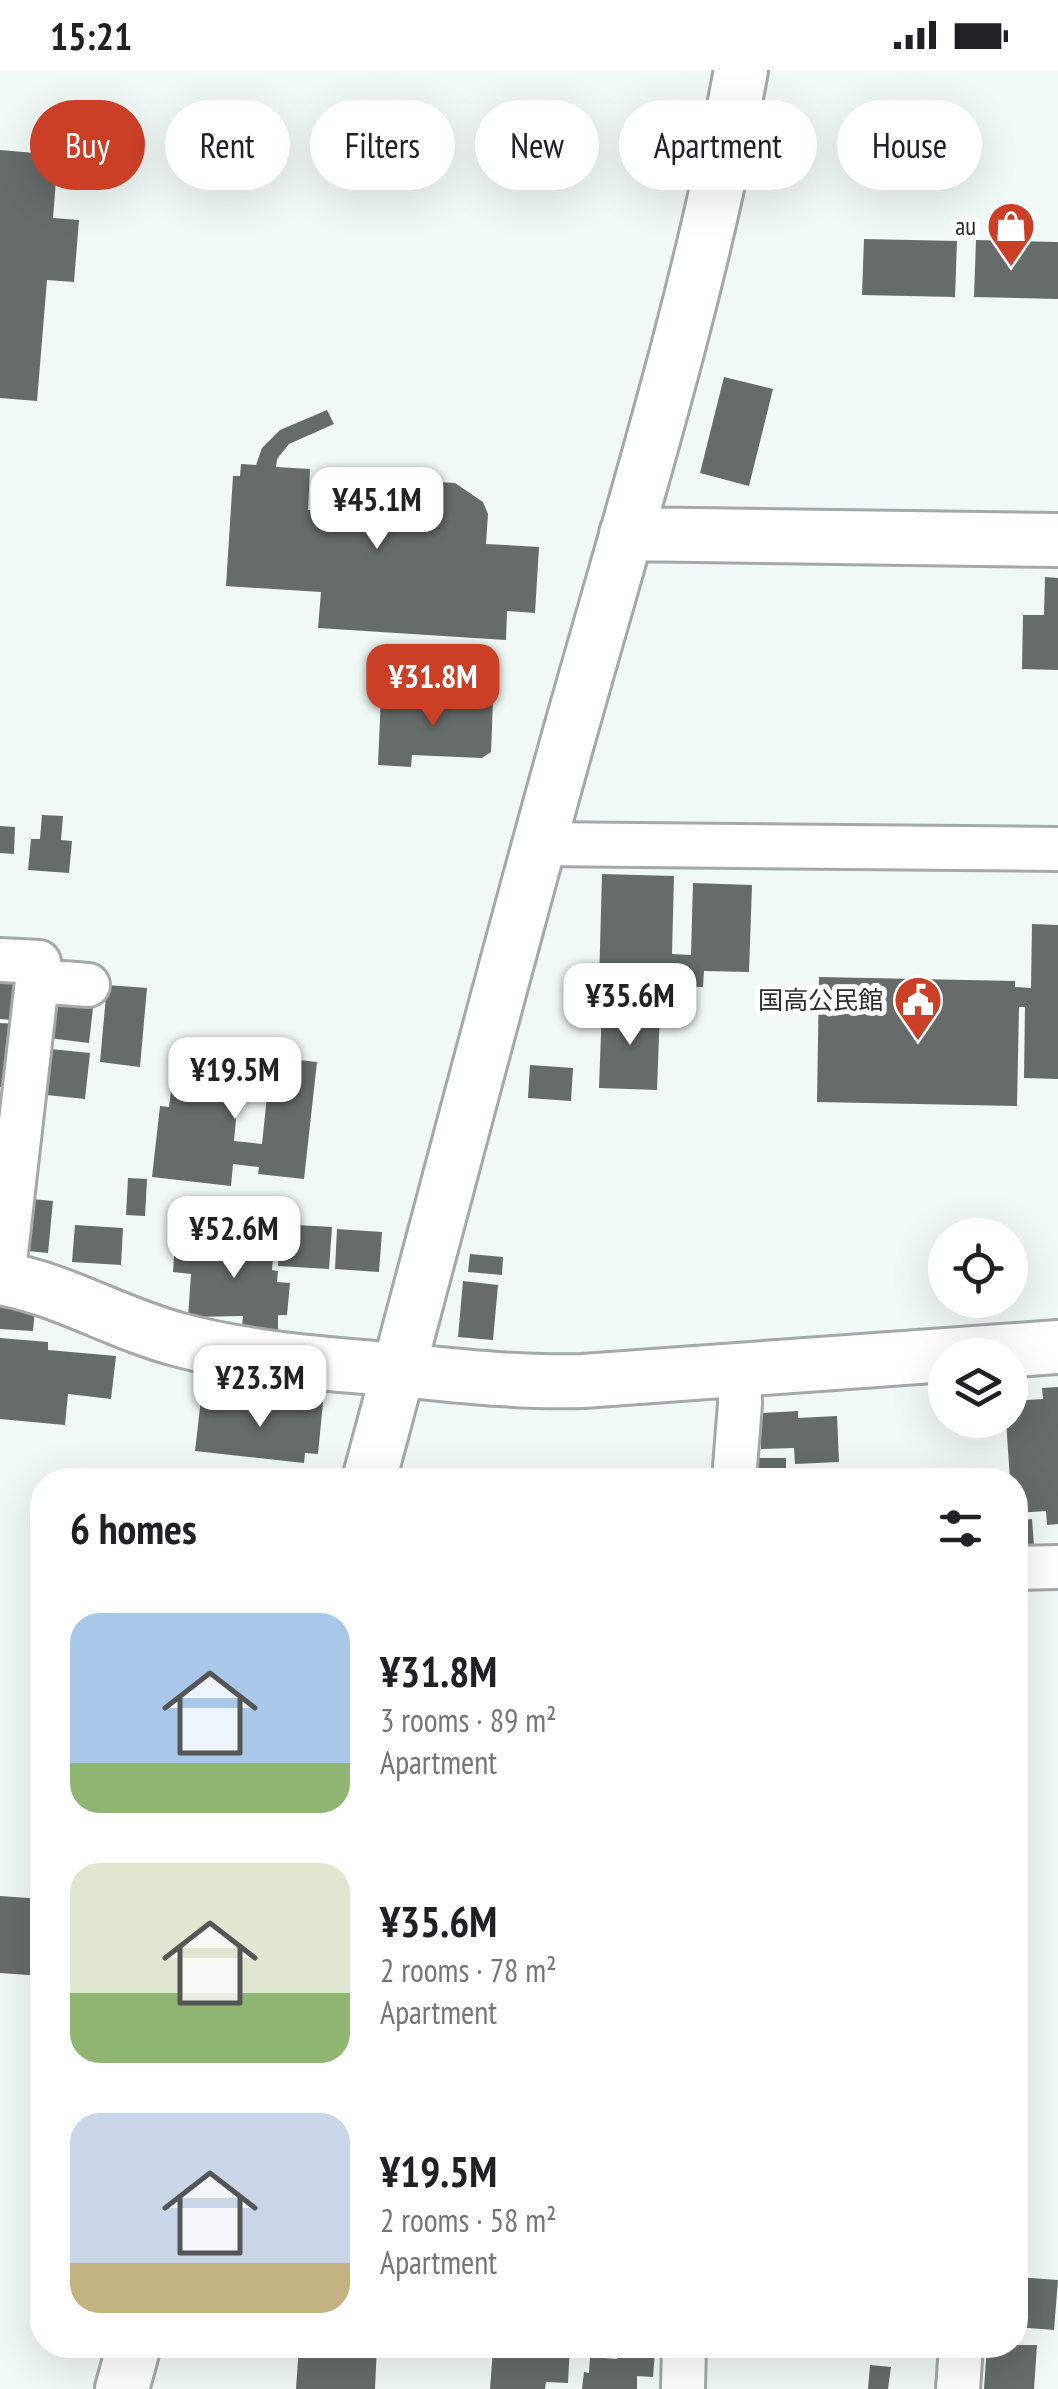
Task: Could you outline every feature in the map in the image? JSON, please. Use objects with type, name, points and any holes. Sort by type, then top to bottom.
[{"type":"street","points":[[372,1468],[539,844],[690,302],[741,70]]},
{"type":"street","points":[[626,534],[1058,540]]},
{"type":"street","points":[[539,844],[1058,849]]},
{"type":"street","points":[[0,960],[39,962],[2,1278],[48,1290],[126,1324],[210,1347],[312,1362],[562,1382],[1058,1346]]},
{"type":"street","points":[[37,981],[88,985]]},
{"type":"street","points":[[735,1468],[740,1404],[738,1370]]},
{"type":"street","points":[[122,2389],[130,2358]]},
{"type":"street","points":[[683,2389],[684,2358]]},
{"type":"street","points":[[958,2389],[960,2358]]},
{"type":"building","points":[[0,150],[30,153],[30,190],[55,190],[53,218],[79,220],[74,282],[47,280],[37,401],[0,398]]},
{"type":"building","points":[[864,239],[957,241],[955,297],[862,295]]},
{"type":"building","name":"au","points":[[976,240],[1058,242],[1058,299],[974,297]]},
{"type":"building","points":[[724,377],[773,389],[749,486],[700,473]]},
{"type":"building","points":[[327,410],[334,424],[289,444],[277,459],[276,467],[310,469],[308,510],[328,512],[330,499],[350,501],[349,512],[375,514],[376,506],[401,487],[419,481],[455,483],[483,502],[488,514],[486,544],[539,547],[535,613],[507,611],[506,640],[318,628],[321,592],[226,586],[233,476],[240,476],[241,464],[256,465],[262,448],[280,430]]},
{"type":"building","points":[[1045,577],[1058,578],[1058,670],[1022,669],[1023,615],[1044,615]]},
{"type":"building","points":[[381,694],[433,696],[432,704],[449,705],[449,698],[493,700],[491,752],[482,758],[412,755],[411,767],[378,765]]},
{"type":"building","points":[[42,815],[63,816],[61,840],[72,841],[69,873],[28,870],[31,839],[40,839]]},
{"type":"building","points":[[0,826],[15,827],[14,854],[0,853]]},
{"type":"building","points":[[602,874],[674,876],[672,954],[691,955],[693,883],[752,885],[749,972],[704,971],[703,987],[599,984]]},
{"type":"building","name":"国高公民館","points":[[1032,924],[1058,925],[1058,1079],[1024,1078],[1025,1007],[1019,1007],[1017,1106],[817,1102],[819,977],[1015,981],[1015,987],[1031,988]]},
{"type":"building","points":[[0,972],[16,974],[12,1020],[0,1019]]},
{"type":"building","points":[[107,985],[147,988],[140,1067],[100,1062]]},
{"type":"building","points":[[54,994],[94,999],[89,1043],[49,1038]]},
{"type":"building","points":[[602,1007],[660,1009],[657,1090],[599,1088]]},
{"type":"building","points":[[0,1023],[19,1024],[6,1087],[0,1087]]},
{"type":"building","points":[[41,1048],[90,1053],[85,1099],[37,1094]]},
{"type":"building","points":[[253,1055],[317,1062],[304,1179],[258,1174],[259,1167],[233,1164],[231,1186],[152,1177],[160,1106],[169,1107],[174,1068],[182,1069],[184,1056],[200,1057],[198,1071],[240,1076],[234,1141],[262,1144],[267,1096],[248,1094]]},
{"type":"building","points":[[530,1065],[573,1068],[571,1101],[528,1098]]},
{"type":"building","points":[[128,1178],[147,1179],[145,1216],[126,1215]]},
{"type":"building","points":[[21,1198],[53,1201],[48,1253],[17,1250]]},
{"type":"building","points":[[281,1224],[332,1227],[329,1269],[278,1266]]},
{"type":"building","points":[[75,1225],[123,1228],[121,1265],[72,1262]]},
{"type":"building","points":[[337,1229],[382,1232],[379,1272],[335,1269]]},
{"type":"building","points":[[261,1231],[275,1232],[272,1270],[278,1271],[277,1282],[290,1283],[287,1315],[278,1315],[278,1330],[242,1327],[243,1316],[188,1317],[191,1274],[173,1272],[175,1240],[250,1246],[250,1241],[260,1242]]},
{"type":"building","points":[[470,1254],[503,1257],[502,1275],[468,1272]]},
{"type":"building","points":[[463,1281],[498,1285],[493,1340],[458,1337]]},
{"type":"building","points":[[0,1305],[35,1308],[33,1331],[0,1329]]},
{"type":"building","points":[[0,1338],[48,1342],[48,1350],[116,1356],[111,1399],[68,1394],[65,1425],[0,1419]]},
{"type":"building","points":[[1058,1387],[1058,1524],[1047,1525],[1046,1511],[1028,1512],[1028,1468],[1009,1468],[1007,1438],[1028,1438],[1028,1400],[1043,1399],[1042,1388]]},
{"type":"building","points":[[287,1397],[323,1402],[318,1454],[305,1453],[304,1463],[195,1451],[201,1399],[286,1408]]},
{"type":"building","points":[[798,1411],[798,1418],[837,1416],[839,1462],[795,1464],[794,1448],[761,1449],[760,1413]]},
{"type":"building","points":[[756,1458],[786,1458],[786,1468],[756,1468]]},
{"type":"building","points":[[1028,1519],[1032,1519],[1034,1546],[1028,1546]]},
{"type":"building","points":[[0,1896],[30,1898],[30,1975],[0,1973]]},
{"type":"building","points":[[1028,2278],[1058,2280],[1054,2330],[1028,2328]]},
{"type":"building","points":[[1028,2345],[1037,2345],[1034,2389],[984,2389],[986,2358],[1028,2358]]},
{"type":"building","points":[[298,2358],[376,2358],[375,2389],[296,2389]]},
{"type":"building","points":[[492,2358],[569,2358],[568,2383],[546,2382],[545,2389],[490,2389]]},
{"type":"building","points":[[590,2358],[654,2358],[653,2377],[637,2376],[637,2389],[582,2389]]},
{"type":"building","points":[[870,2365],[891,2367],[888,2389],[868,2389]]},
{"type":"place","name":"au","points":[[1011,268]]},
{"type":"place","name":"国高公民館","points":[[918,1042]]}]
